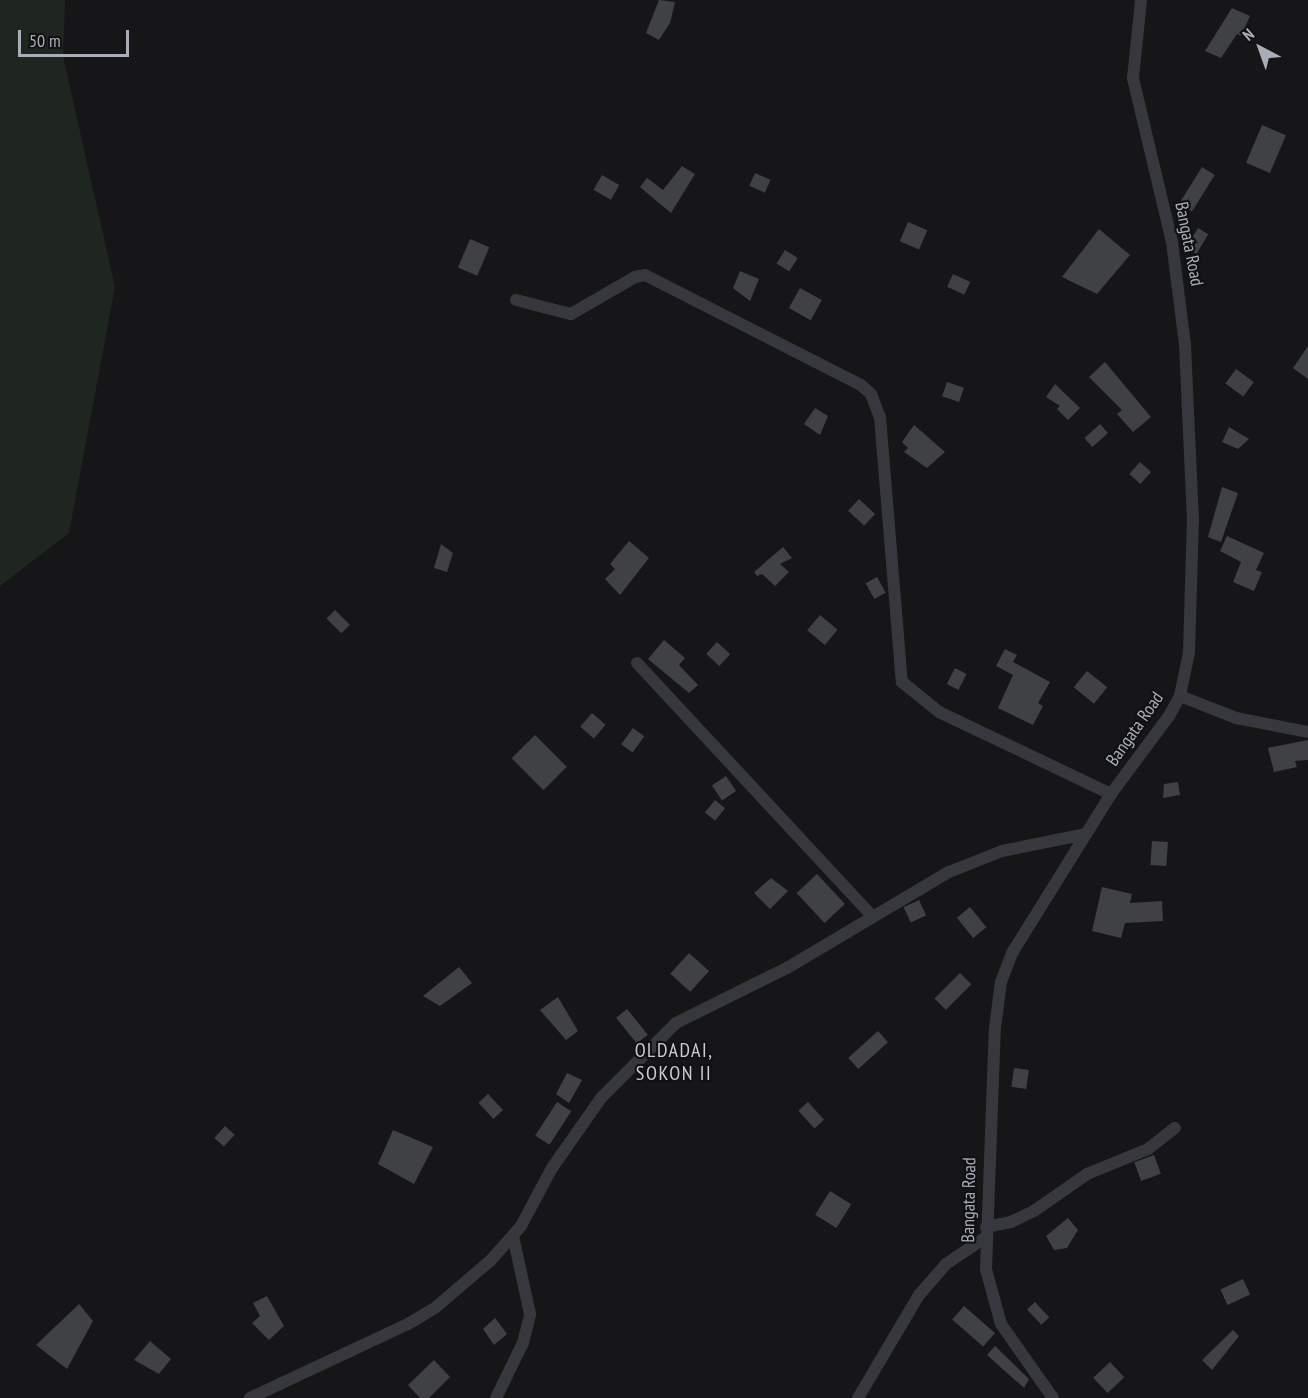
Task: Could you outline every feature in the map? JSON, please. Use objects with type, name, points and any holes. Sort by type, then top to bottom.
[{"type":"street","name":"Bangata Road","points":[[1053,1398],[1001,1324],[987,1269],[986,1232],[994,1028],[1001,982],[1012,953],[1111,794],[1180,696],[1191,618],[1190,424],[1172,242],[1133,78],[1141,0]]},
{"type":"street","points":[[516,300],[571,314],[635,277],[645,275],[861,385],[871,394],[880,417],[902,681],[939,712],[1111,794]]},
{"type":"street","points":[[637,663],[872,916]]},
{"type":"street","points":[[1180,696],[1236,718],[1308,732]]},
{"type":"street","points":[[250,1398],[424,1315],[491,1260],[513,1236],[552,1168],[601,1098],[658,1037],[696,1011],[787,968],[949,872],[1002,850],[1086,834]]},
{"type":"street","points":[[858,1398],[919,1295],[961,1251],[986,1232],[1034,1211],[1087,1174],[1148,1149],[1175,1128]]},
{"type":"street","points":[[496,1398],[523,1343],[530,1314],[513,1236]]},
{"type":"shaded area","points":[[0,0],[65,0],[63,56],[115,287],[69,533],[0,586]]},
{"type":"building","points":[[659,0],[675,2],[670,23],[659,40],[646,33]]},
{"type":"building","points":[[1232,8],[1250,16],[1241,36],[1237,34],[1221,58],[1205,51]]},
{"type":"building","points":[[1262,125],[1286,135],[1270,173],[1246,163]]},
{"type":"building","points":[[682,166],[695,174],[671,213],[640,187],[647,178],[663,190]]},
{"type":"building","points":[[1202,167],[1215,175],[1192,211],[1179,203]]},
{"type":"building","points":[[755,173],[771,180],[765,193],[749,186]]},
{"type":"building","points":[[602,175],[619,185],[611,200],[594,190]]},
{"type":"building","points":[[908,222],[927,230],[919,250],[900,241]]},
{"type":"building","points":[[1198,228],[1208,234],[1196,254],[1186,248]]},
{"type":"building","points":[[1099,229],[1130,255],[1097,294],[1062,277]]},
{"type":"building","points":[[470,239],[489,247],[477,276],[458,268]]},
{"type":"building","points":[[785,250],[798,258],[789,272],[777,264]]},
{"type":"building","points":[[740,271],[759,279],[750,301],[733,288]]},
{"type":"building","points":[[953,274],[970,282],[964,295],[947,287]]},
{"type":"building","points":[[800,288],[822,300],[811,320],[789,308]]},
{"type":"building","points":[[1308,346],[1308,379],[1293,368]]},
{"type":"building","points":[[1105,362],[1151,417],[1133,432],[1117,414],[1122,410],[1089,377]]},
{"type":"building","points":[[1236,369],[1254,382],[1243,396],[1225,384]]},
{"type":"building","points":[[947,382],[964,388],[959,402],[942,396]]},
{"type":"building","points":[[1055,384],[1080,408],[1068,420],[1057,409],[1060,406],[1046,397]]},
{"type":"building","points":[[815,408],[828,416],[820,435],[804,424]]},
{"type":"building","points":[[1100,424],[1108,433],[1092,447],[1084,438]]},
{"type":"building","points":[[914,425],[945,452],[927,468],[904,452],[908,448],[902,442]]},
{"type":"building","points":[[1229,427],[1249,439],[1238,449],[1222,442]]},
{"type":"building","points":[[1140,462],[1151,472],[1140,484],[1129,474]]},
{"type":"building","points":[[1222,487],[1238,493],[1221,542],[1208,537]]},
{"type":"building","points":[[859,499],[875,514],[864,526],[848,511]]},
{"type":"building","points":[[1227,536],[1264,553],[1256,570],[1262,572],[1254,591],[1233,582],[1241,562],[1220,551]]},
{"type":"building","points":[[629,541],[649,558],[620,595],[605,579],[615,569],[610,564]]},
{"type":"building","points":[[441,544],[453,553],[447,572],[434,568]]},
{"type":"building","points":[[783,547],[792,558],[780,564],[789,572],[775,586],[762,574],[757,576],[754,572]]},
{"type":"building","points":[[877,577],[886,593],[874,599],[866,583]]},
{"type":"building","points":[[335,610],[350,625],[341,633],[327,618]]},
{"type":"building","points":[[820,615],[838,630],[825,645],[807,630]]},
{"type":"building","points":[[664,640],[685,658],[679,665],[698,685],[689,693],[648,659]]},
{"type":"building","points":[[717,642],[730,654],[719,666],[706,654]]},
{"type":"building","points":[[1005,649],[1017,655],[1013,662],[1050,682],[1038,703],[1043,706],[1033,725],[998,708],[1013,675],[996,666]]},
{"type":"building","points":[[955,668],[967,674],[958,690],[947,684]]},
{"type":"building","points":[[1087,671],[1107,687],[1094,704],[1074,687]]},
{"type":"building","points":[[592,713],[606,725],[594,738],[580,727]]},
{"type":"building","points":[[633,728],[644,736],[633,752],[621,744]]},
{"type":"building","points":[[535,735],[567,767],[543,790],[512,758]]},
{"type":"building","points":[[1308,740],[1308,760],[1295,761],[1297,767],[1274,772],[1268,748]]},
{"type":"building","points":[[726,776],[736,791],[722,800],[712,786]]},
{"type":"building","points":[[1178,782],[1180,795],[1163,798],[1164,784]]},
{"type":"building","points":[[715,800],[725,808],[715,821],[705,812]]},
{"type":"building","points":[[1152,841],[1168,842],[1166,866],[1150,865]]},
{"type":"building","points":[[817,874],[845,904],[824,923],[797,893]]},
{"type":"building","points":[[771,878],[788,891],[770,909],[754,893]]},
{"type":"building","points":[[1102,887],[1132,894],[1130,903],[1162,901],[1163,921],[1125,923],[1121,938],[1092,931]]},
{"type":"building","points":[[919,900],[926,915],[911,923],[904,907]]},
{"type":"building","points":[[970,907],[986,927],[973,938],[957,918]]},
{"type":"building","points":[[689,953],[709,971],[690,992],[670,974]]},
{"type":"building","points":[[459,967],[472,983],[440,1006],[423,996]]},
{"type":"building","points":[[960,973],[971,984],[946,1010],[935,998]]},
{"type":"building","points":[[558,997],[578,1031],[566,1040],[540,1010]]},
{"type":"building","points":[[627,1009],[648,1035],[637,1043],[616,1018]]},
{"type":"building","points":[[878,1031],[888,1042],[858,1069],[848,1058]]},
{"type":"building","points":[[1014,1068],[1029,1070],[1026,1089],[1011,1087]]},
{"type":"building","points":[[567,1073],[582,1080],[569,1103],[556,1094]]},
{"type":"building","points":[[488,1094],[503,1110],[493,1119],[478,1103]]},
{"type":"building","points":[[557,1102],[571,1111],[549,1145],[535,1136]]},
{"type":"building","points":[[808,1102],[824,1120],[814,1129],[798,1111]]},
{"type":"building","points":[[225,1126],[235,1135],[224,1147],[214,1138]]},
{"type":"building","points":[[393,1130],[433,1147],[414,1184],[378,1164]]},
{"type":"building","points":[[1154,1155],[1161,1174],[1141,1181],[1134,1162]]},
{"type":"building","points":[[830,1191],[851,1204],[836,1228],[815,1215]]},
{"type":"building","points":[[1068,1218],[1078,1230],[1067,1248],[1054,1250],[1046,1236]]},
{"type":"building","points":[[1243,1279],[1250,1294],[1228,1305],[1220,1290]]},
{"type":"building","points":[[267,1296],[284,1326],[269,1340],[252,1323],[260,1316],[253,1303]]},
{"type":"building","points":[[1035,1302],[1049,1317],[1041,1325],[1027,1310]]},
{"type":"building","points":[[79,1304],[93,1321],[67,1369],[36,1345]]},
{"type":"building","points":[[964,1306],[995,1333],[983,1346],[952,1320]]},
{"type":"building","points":[[495,1318],[507,1334],[494,1345],[483,1329]]},
{"type":"building","points":[[1233,1330],[1239,1336],[1212,1370],[1202,1360]]},
{"type":"building","points":[[150,1341],[171,1359],[159,1374],[134,1360]]},
{"type":"building","points":[[995,1346],[1029,1379],[1024,1388],[987,1355]]},
{"type":"building","points":[[434,1360],[450,1377],[429,1398],[420,1398],[408,1385]]},
{"type":"building","points":[[1110,1362],[1124,1377],[1108,1393],[1093,1378]]},
{"type":"district","name":"OLDADAI, SOKON II","points":[[674,1062]]}]
